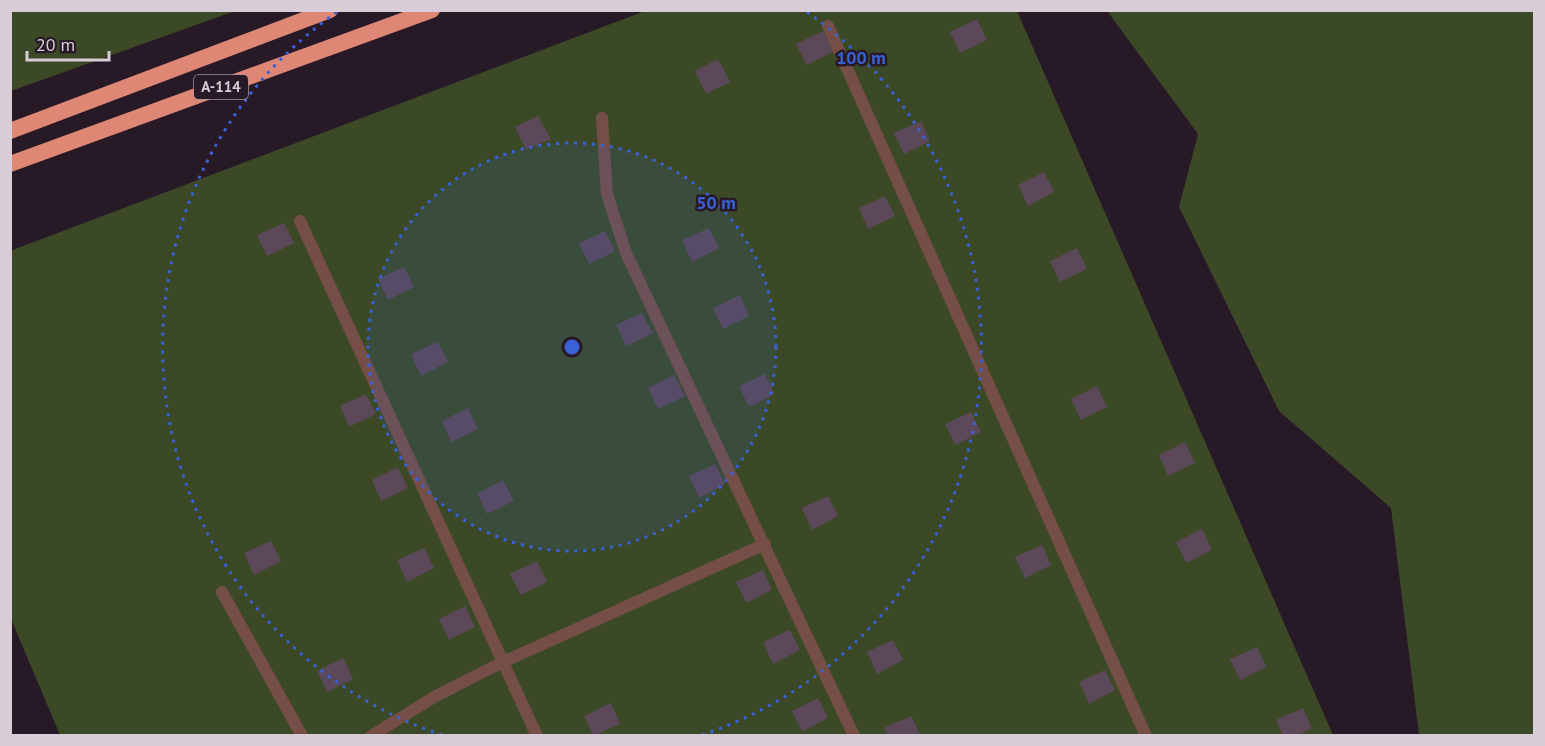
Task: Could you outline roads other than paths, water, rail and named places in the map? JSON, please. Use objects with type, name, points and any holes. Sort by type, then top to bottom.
[{"type":"highway","name":"А-114","points":[[10,131],[330,10]]},
{"type":"highway","name":"А-114","points":[[10,164],[432,10]]},
{"type":"lane","points":[[828,26],[1146,735]]},
{"type":"lane","points":[[602,118],[607,194],[626,253],[854,735]]},
{"type":"lane","points":[[300,221],[537,735]]},
{"type":"lane","points":[[371,735],[436,696],[503,662],[765,544]]},
{"type":"lane","points":[[222,592],[302,735]]}]
